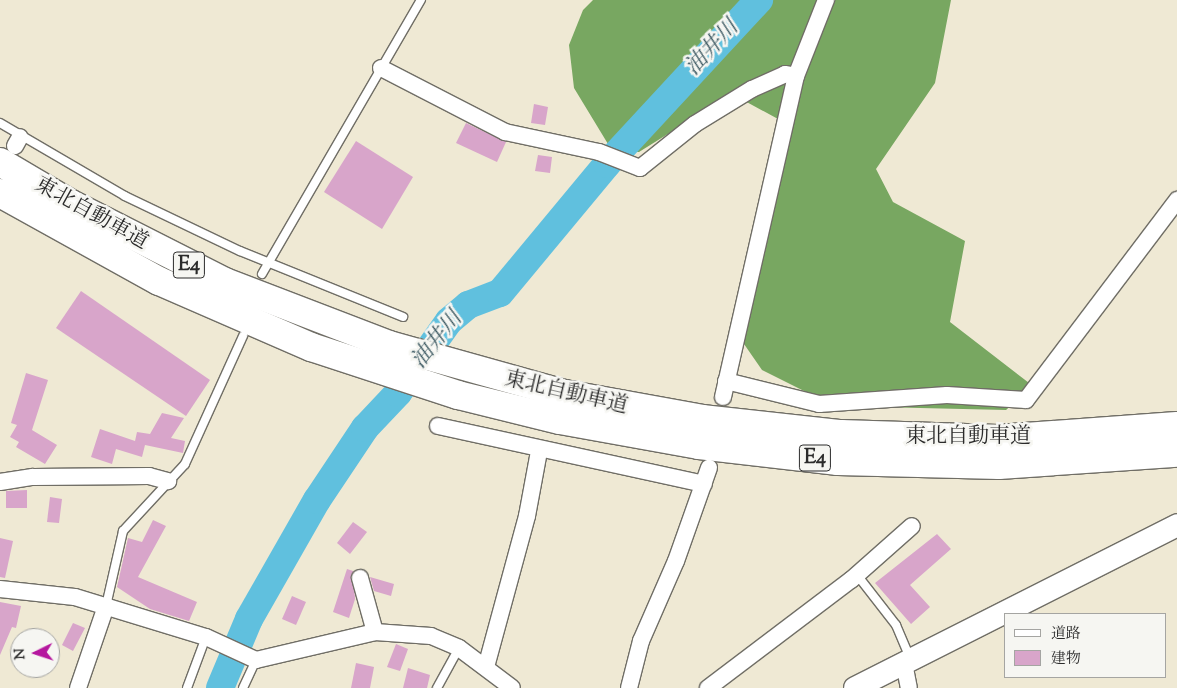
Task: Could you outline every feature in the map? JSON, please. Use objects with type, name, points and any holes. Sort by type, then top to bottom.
[{"type":"highway","name":"東北自動車道","points":[[12,148],[170,257],[390,346],[479,373],[646,410],[841,434],[998,439],[1177,426]]},
{"type":"highway","name":"東北自動車道","points":[[0,193],[159,281],[311,347],[458,395],[641,436],[838,461],[999,464],[1177,453]]},
{"type":"street","points":[[826,0],[796,76],[724,390],[819,404],[947,395],[1026,400],[1177,200]]},
{"type":"street","points":[[381,68],[505,132],[599,152],[624,165],[645,166],[695,124],[752,89],[785,74],[796,76]]},
{"type":"street","points":[[438,426],[539,451],[704,484]]},
{"type":"street","points":[[486,667],[527,516],[539,451]]},
{"type":"street","points":[[629,688],[641,641],[709,468]]},
{"type":"street","points":[[0,482],[33,477],[149,476],[168,481]]},
{"type":"street","points":[[854,688],[1177,525]]},
{"type":"street","points":[[708,688],[851,580],[912,526]]},
{"type":"street","points":[[360,578],[375,632]]},
{"type":"street","points":[[0,589],[75,597],[210,639],[249,656],[375,632],[431,636],[459,648],[512,688]]},
{"type":"street","points":[[78,688],[106,606]]},
{"type":"street","points":[[908,661],[909,688]]},
{"type":"lane","points":[[262,274],[267,262],[421,0]]},
{"type":"lane","points":[[0,123],[12,148],[126,196],[267,262],[403,316]]},
{"type":"lane","points":[[106,606],[123,531],[168,481],[198,441],[243,336]]},
{"type":"lane","points":[[851,580],[861,580],[896,625],[908,661]]},
{"type":"lane","points":[[187,688],[210,639]]},
{"type":"lane","points":[[437,688],[459,648]]},
{"type":"lane","points":[[243,688],[249,656]]},
{"type":"green space","points":[[593,0],[951,0],[935,83],[876,169],[893,202],[965,241],[950,322],[1033,386],[1006,410],[834,406],[762,370],[735,331],[789,125],[732,94],[639,152],[621,151],[608,144],[574,88],[569,45],[583,10]]},
{"type":"building","points":[[534,104],[548,107],[545,125],[531,123]]},
{"type":"building","points":[[466,123],[506,142],[497,162],[456,143]]},
{"type":"building","points":[[356,141],[413,177],[382,229],[324,192]]},
{"type":"building","points":[[538,155],[552,157],[550,173],[535,171]]},
{"type":"building","points":[[81,291],[210,380],[186,416],[56,328]]},
{"type":"building","points":[[26,373],[48,380],[32,430],[57,445],[45,464],[16,447],[19,442],[10,437],[17,425],[11,423]]},
{"type":"building","points":[[162,413],[184,418],[171,438],[185,441],[183,453],[145,445],[142,457],[116,449],[112,464],[91,457],[100,429],[135,441],[137,432],[150,434]]},
{"type":"building","points":[[27,490],[27,508],[6,508],[6,491]]},
{"type":"building","points":[[50,497],[62,499],[59,523],[47,522]]},
{"type":"building","points":[[153,520],[166,526],[138,577],[197,602],[189,621],[150,609],[117,587],[128,538],[142,542]]},
{"type":"building","points":[[353,522],[367,532],[350,554],[337,543]]},
{"type":"building","points":[[937,534],[951,549],[910,585],[930,607],[911,624],[875,583]]},
{"type":"building","points":[[0,538],[13,541],[5,578],[0,577]]},
{"type":"building","points":[[347,569],[353,571],[355,599],[349,618],[333,612]]},
{"type":"building","points":[[370,577],[394,584],[391,596],[374,591]]},
{"type":"building","points":[[292,596],[306,602],[296,625],[282,619]]},
{"type":"building","points":[[0,602],[21,606],[16,628],[10,628],[0,655]]},
{"type":"building","points":[[73,623],[85,628],[73,651],[62,645]]},
{"type":"building","points":[[396,644],[408,649],[400,671],[387,667]]},
{"type":"building","points":[[356,663],[374,667],[370,688],[351,688]]},
{"type":"building","points":[[408,668],[430,675],[427,688],[403,688]]},
{"type":"waterway","name":"油井川","points":[[220,688],[249,619],[317,500],[365,428],[398,393],[449,321],[468,305],[500,293],[607,164],[759,0]]}]
